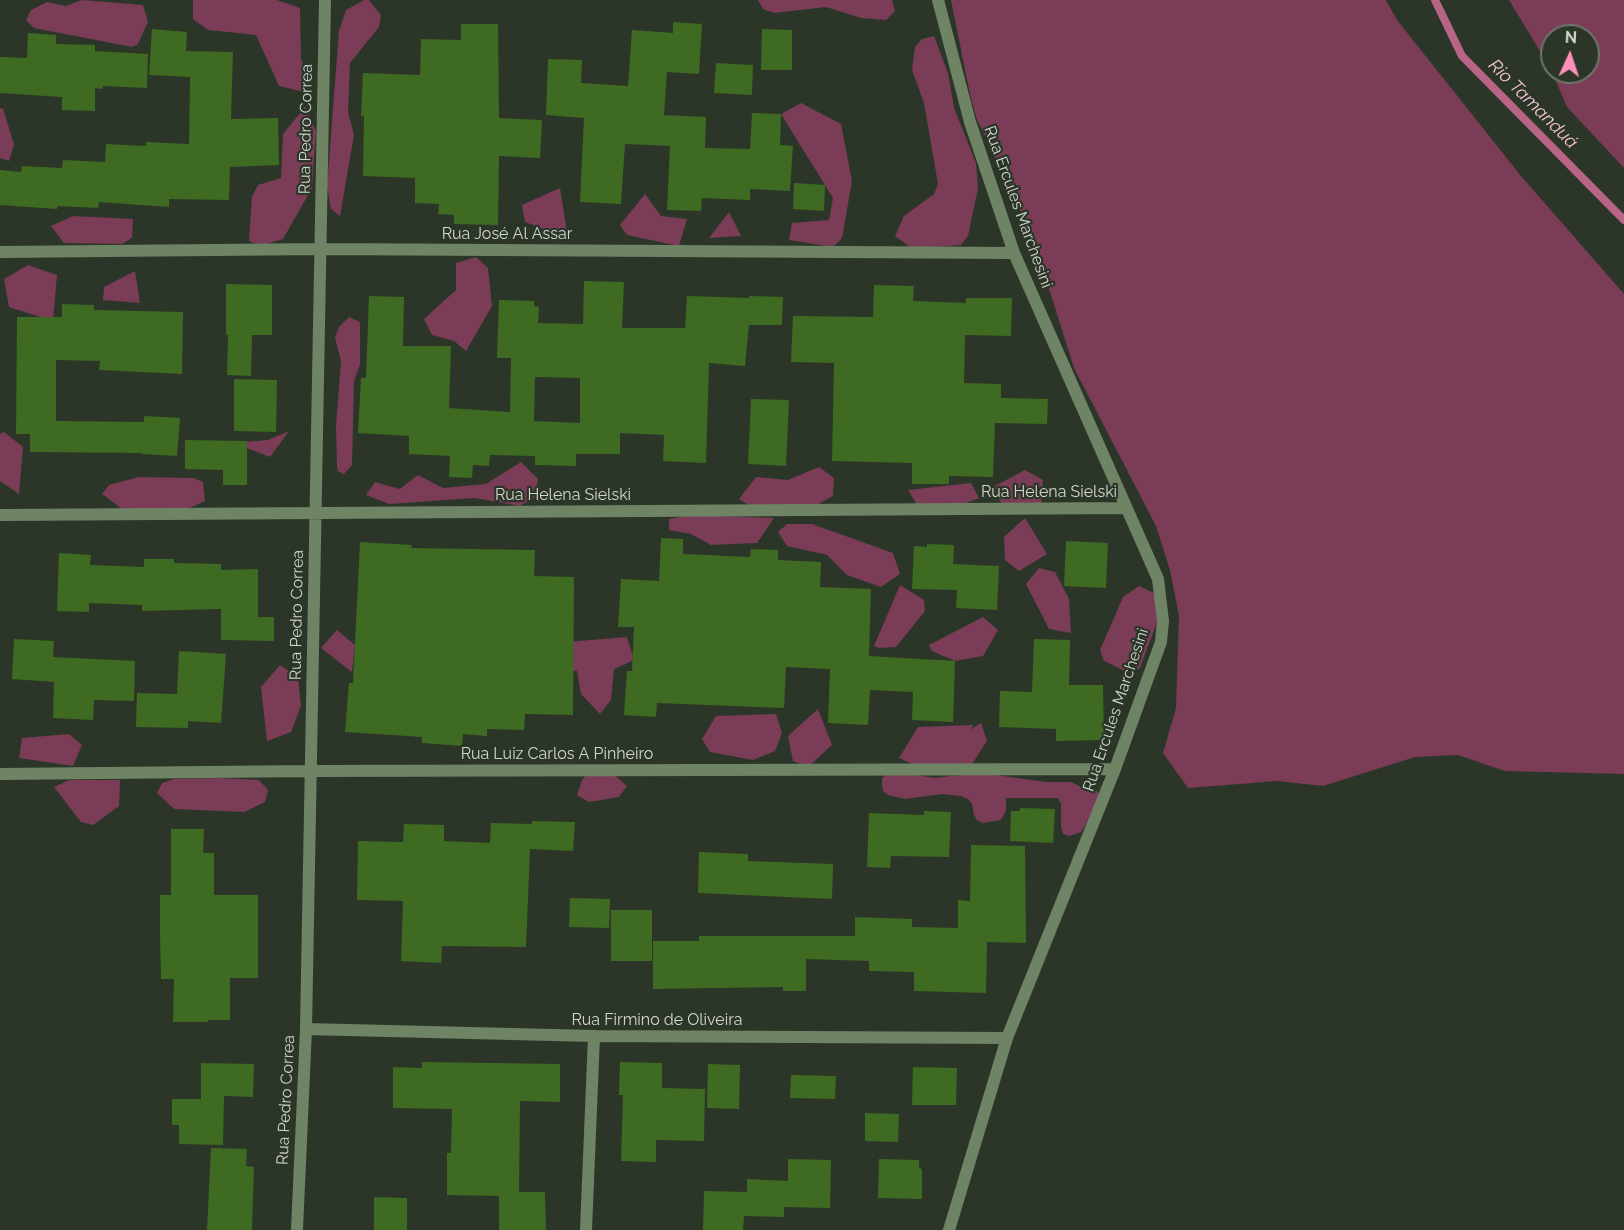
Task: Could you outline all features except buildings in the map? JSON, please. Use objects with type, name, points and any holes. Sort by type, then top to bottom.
[{"type":"street","name":"Rua Pedro Correa","points":[[297,1230],[306,1029],[325,0]]},
{"type":"street","name":"Rua Ercules Marchesini","points":[[938,0],[970,122],[1014,253],[1158,579],[1163,621],[1161,642],[1114,769],[1007,1038],[949,1230]]},
{"type":"street","name":"Rua José Al Assar","points":[[0,252],[321,249],[1014,253]]},
{"type":"street","name":"Rua Helena Sielski","points":[[0,514],[1126,508]]},
{"type":"street","name":"Rua Luiz Carlos A Pinheiro","points":[[0,774],[1114,769]]},
{"type":"street","name":"Rua Firmino de Oliveira","points":[[306,1029],[594,1036],[1007,1038]]},
{"type":"street","points":[[586,1230],[594,1036]]},
{"type":"shaded area","points":[[82,0],[143,5],[148,22],[138,44],[132,47],[34,28],[26,20],[31,10],[47,2],[66,6]]},
{"type":"shaded area","points":[[193,0],[277,0],[300,8],[301,59],[311,82],[304,92],[279,86],[256,35],[208,30],[193,19]]},
{"type":"shaded area","points":[[364,0],[369,0],[381,15],[379,27],[350,63],[348,112],[354,135],[340,216],[331,209],[327,186],[339,31],[346,10]]},
{"type":"shaded area","points":[[758,0],[892,0],[895,11],[886,20],[861,18],[826,7],[774,13],[763,9]]},
{"type":"shaded area","points":[[951,0],[1386,0],[1397,20],[1521,176],[1624,294],[1624,774],[1505,771],[1458,755],[1415,757],[1323,786],[1277,781],[1188,788],[1163,753],[1176,708],[1179,616],[1170,570],[1156,526],[1074,368],[1033,238],[976,117]]},
{"type":"shaded area","points":[[1509,0],[1624,0],[1624,168],[1567,107],[1557,84],[1600,84],[1600,24],[1540,24],[1540,51]]},
{"type":"shaded area","points":[[934,36],[948,73],[954,108],[976,163],[978,188],[968,236],[961,245],[913,249],[895,236],[904,216],[934,194],[938,184],[924,103],[912,70],[915,47],[922,39]]},
{"type":"shaded area","points":[[801,103],[841,124],[852,181],[842,238],[833,247],[789,240],[792,223],[829,220],[833,198],[781,114]]},
{"type":"shaded area","points":[[305,107],[316,131],[312,188],[283,239],[260,246],[249,241],[252,196],[258,185],[281,178],[283,134]]},
{"type":"shaded area","points":[[0,108],[3,109],[14,144],[9,161],[0,158]]},
{"type":"shaded area","points":[[560,188],[568,238],[525,222],[522,205]]},
{"type":"shaded area","points":[[645,194],[661,216],[687,219],[679,246],[627,235],[620,225]]},
{"type":"shaded area","points":[[729,212],[741,236],[709,238]]},
{"type":"shaded area","points":[[73,216],[133,219],[132,238],[122,244],[64,243],[51,226]]},
{"type":"shaded area","points":[[476,257],[488,268],[492,306],[466,351],[454,341],[432,335],[424,319],[456,290],[456,263]]},
{"type":"shaded area","points":[[28,265],[57,275],[53,321],[9,307],[4,279]]},
{"type":"shaded area","points":[[135,271],[140,303],[103,300],[104,287]]},
{"type":"shaded area","points":[[349,317],[360,322],[360,364],[354,381],[352,465],[344,474],[338,471],[337,466],[336,425],[341,361],[335,338],[339,327]]},
{"type":"shaded area","points":[[289,431],[270,457],[234,443],[268,440]]},
{"type":"shaded area","points":[[4,432],[23,447],[19,494],[0,481],[0,434]]},
{"type":"shaded area","points":[[521,462],[538,479],[535,497],[520,506],[475,498],[389,504],[366,495],[375,482],[400,489],[418,475],[443,488],[486,484]]},
{"type":"shaded area","points":[[819,467],[834,478],[833,496],[813,507],[753,508],[739,499],[756,477],[788,480]]},
{"type":"shaded area","points":[[1025,470],[1043,480],[1041,504],[1005,508],[991,488]]},
{"type":"shaded area","points":[[139,477],[194,478],[203,482],[205,501],[185,510],[125,511],[102,494],[109,485]]},
{"type":"shaded area","points":[[971,483],[979,498],[955,507],[918,506],[908,490]]},
{"type":"shaded area","points":[[691,515],[774,518],[757,543],[711,545],[691,534],[669,530],[669,519]]},
{"type":"shaded area","points":[[1025,518],[1047,554],[1019,571],[1005,560],[1004,537]]},
{"type":"shaded area","points":[[787,524],[812,524],[893,553],[900,574],[881,587],[847,575],[827,555],[787,546],[778,532]]},
{"type":"shaded area","points":[[1039,568],[1055,572],[1069,599],[1071,633],[1049,629],[1026,584]]},
{"type":"shaded area","points":[[900,585],[924,600],[925,611],[896,647],[879,648],[874,646]]},
{"type":"shaded area","points":[[1139,586],[1154,593],[1159,617],[1140,668],[1131,674],[1104,661],[1100,650],[1123,597]]},
{"type":"shaded area","points":[[983,617],[998,630],[983,656],[955,661],[932,651],[929,645]]},
{"type":"shaded area","points":[[337,630],[355,645],[352,672],[321,648]]},
{"type":"shaded area","points":[[627,637],[634,660],[614,669],[611,700],[600,714],[581,694],[577,671],[546,667],[555,643]]},
{"type":"shaded area","points":[[280,665],[298,677],[301,706],[291,732],[267,741],[261,687]]},
{"type":"shaded area","points":[[818,709],[832,745],[808,767],[793,761],[788,736]]},
{"type":"shaded area","points":[[776,714],[782,733],[775,751],[753,760],[710,752],[702,739],[716,716]]},
{"type":"shaded area","points":[[981,723],[987,741],[970,767],[917,766],[899,758],[918,727],[974,725],[970,730]]},
{"type":"shaded area","points":[[69,734],[82,745],[73,766],[19,758],[22,738]]},
{"type":"shaded area","points":[[590,771],[611,772],[627,786],[619,797],[589,802],[577,795],[582,780]]},
{"type":"shaded area","points":[[887,774],[910,774],[934,778],[996,775],[1046,782],[1071,782],[1097,791],[1100,795],[1081,832],[1069,836],[1063,834],[1061,804],[1058,798],[1006,798],[1006,810],[1001,820],[983,823],[977,820],[968,799],[961,796],[942,794],[905,799],[888,795],[883,791],[882,785],[882,778]]},
{"type":"shaded area","points":[[174,779],[259,780],[268,790],[265,802],[244,812],[174,809],[157,793],[162,783]]},
{"type":"shaded area","points":[[69,780],[120,780],[119,806],[93,825],[81,822],[54,787]]},
{"type":"waterway","name":"Rio Tamanduá","points":[[1435,0],[1462,56],[1624,220]]}]
